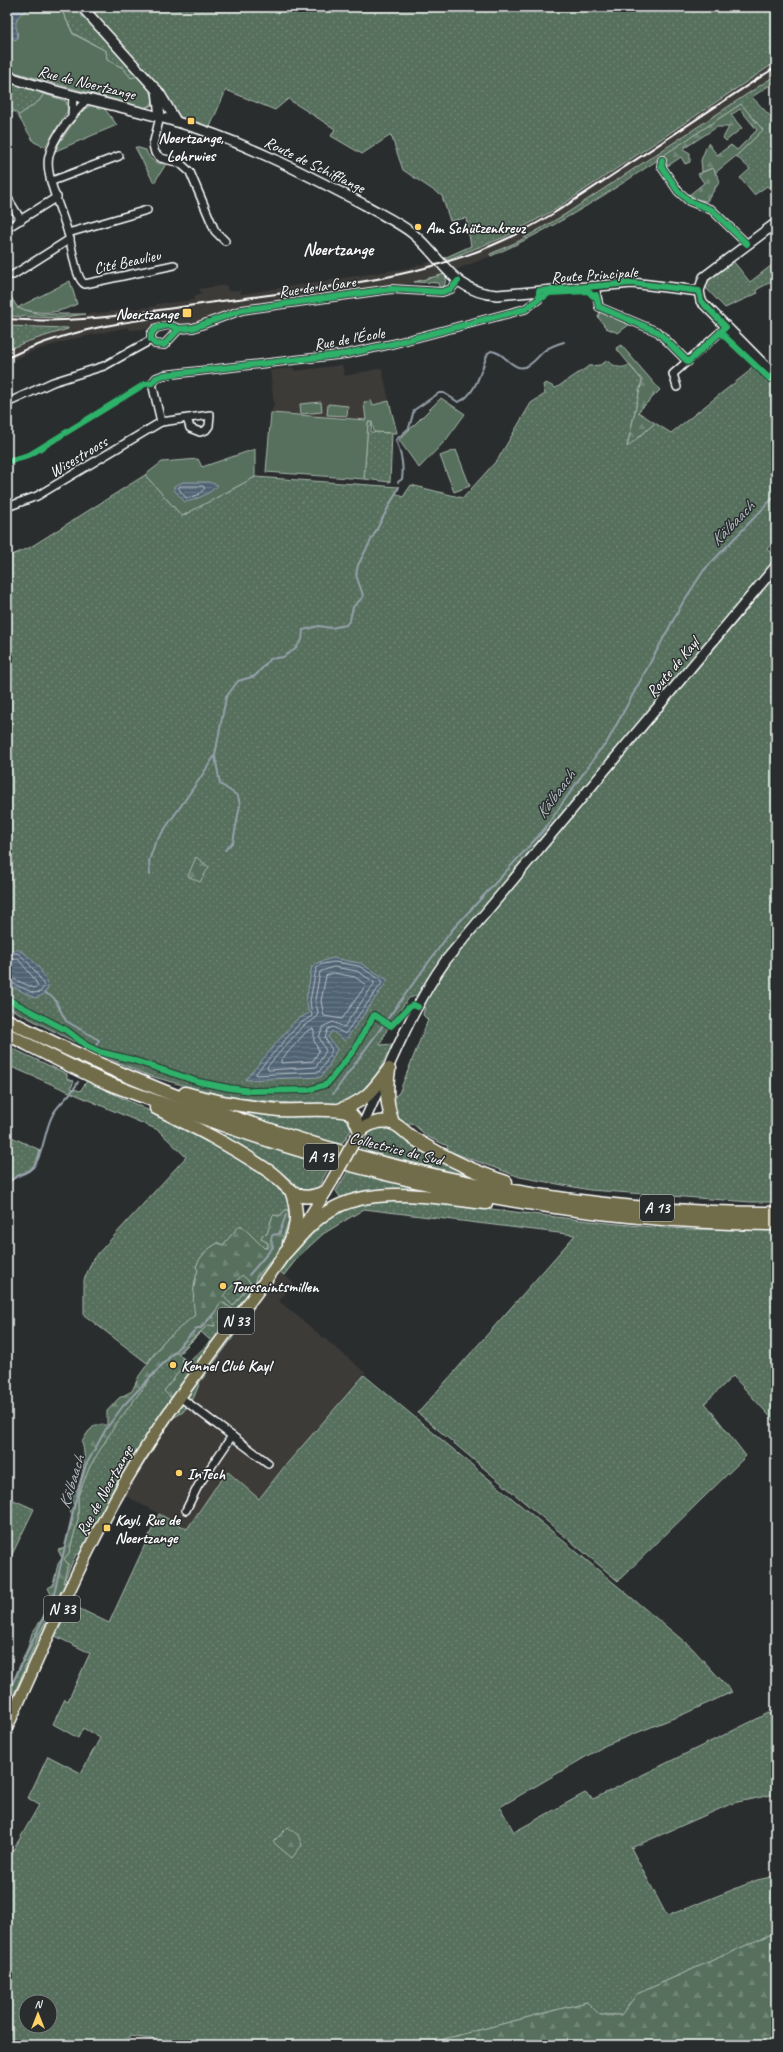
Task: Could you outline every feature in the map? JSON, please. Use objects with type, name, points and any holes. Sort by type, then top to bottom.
[{"type":"highway","name":"Collectrice du Sud","points":[[7,1020],[128,1077],[220,1113],[292,1137],[360,1157],[449,1178],[551,1196],[668,1209],[776,1213]]},
{"type":"highway","name":"Collectrice du Sud","points":[[7,1034],[106,1082],[218,1124],[293,1149],[417,1182],[544,1206],[608,1214],[688,1221],[776,1224]]},
{"type":"highway","name":"A 13","points":[[128,1077],[190,1094],[252,1107],[302,1111],[339,1110],[357,1104],[371,1094],[389,1069]]},
{"type":"highway","points":[[339,1110],[350,1113],[355,1119],[358,1133],[371,1123],[380,1121],[393,1123],[387,1107],[386,1090],[389,1069]]},
{"type":"highway","name":"A 13","points":[[106,1082],[231,1148],[269,1170],[300,1196],[309,1197],[328,1187],[334,1198],[344,1203]]},
{"type":"highway","name":"A 13","points":[[393,1123],[410,1136],[457,1163],[493,1178],[534,1188],[551,1196]]},
{"type":"highway","points":[[285,1253],[295,1231],[297,1218],[291,1190]]},
{"type":"highway","name":"A 13","points":[[285,1253],[318,1218],[344,1203],[378,1196],[400,1196],[521,1207],[544,1206]]},
{"type":"main road","points":[[82,7],[160,97],[176,121]]},
{"type":"main road","name":"Rue de Noertzange","points":[[7,76],[160,117]]},
{"type":"main road","points":[[146,113],[154,107],[160,97]]},
{"type":"main road","points":[[160,97],[160,117]]},
{"type":"main road","name":"Route de Schifflange","points":[[160,117],[202,130],[304,173],[410,232],[424,243],[442,264]]},
{"type":"main road","points":[[776,223],[704,277],[698,291],[701,301],[776,377]]},
{"type":"main road","name":"Route Principale","points":[[442,264],[458,281],[469,288],[492,294],[595,286],[646,284],[698,291]]},
{"type":"main road","name":"Route de Kayl","points":[[358,1133],[418,1007],[439,971],[776,566]]},
{"type":"main road","name":"N 33","points":[[285,1253],[328,1187],[358,1133]]},
{"type":"main road","name":"Rue de Noertzange","points":[[7,1727],[108,1512],[129,1473],[180,1397],[285,1253]]},
{"type":"street","points":[[72,116],[73,94]]},
{"type":"street","name":"Cité Beaulieu","points":[[88,98],[72,116],[51,148],[48,159],[48,170],[69,236],[81,282],[85,284],[174,265]]},
{"type":"street","points":[[160,117],[153,145],[155,153],[161,158],[180,163],[190,172],[215,231],[224,241]]},
{"type":"street","points":[[52,181],[118,156]]},
{"type":"street","points":[[662,160],[661,166],[678,191],[689,201],[712,210],[747,244]]},
{"type":"street","points":[[7,198],[21,220]]},
{"type":"street","points":[[7,228],[57,198]]},
{"type":"street","points":[[13,274],[69,236],[147,210]]},
{"type":"street","name":"Rue de la Gare","points":[[179,329],[164,344],[155,344],[151,340],[151,334],[156,328],[169,325],[179,329],[202,325],[242,310],[391,289],[442,292],[451,289],[458,281]]},
{"type":"street","points":[[595,286],[599,307],[658,332],[688,362]]},
{"type":"street","name":"Rue de l'École","points":[[161,422],[152,383],[156,378],[164,375],[336,356],[392,344],[525,309],[539,299],[539,291]]},
{"type":"street","points":[[677,387],[673,374],[726,327]]},
{"type":"street","name":"Rue de la Gare","points":[[7,403],[53,382],[104,366],[151,340]]},
{"type":"street","name":"Wisestrooss","points":[[7,507],[37,496],[161,422],[188,418]]},
{"type":"street","points":[[180,1397],[268,1463]]},
{"type":"street","points":[[186,1510],[198,1486],[232,1436]]},
{"type":"shaded area","points":[[776,62],[776,75],[564,215],[519,241],[491,253],[491,256],[445,274],[415,283],[242,307],[228,310],[199,324],[179,327],[177,320],[151,324],[148,329],[130,330],[128,327],[73,339],[33,351],[7,363],[7,350],[26,342],[68,329],[7,326],[7,316],[58,318],[156,306],[156,304],[194,300],[194,296],[202,294],[199,289],[226,285],[228,291],[240,290],[241,294],[408,268],[444,258],[446,260],[478,249],[505,237],[556,209]]},
{"type":"shaded area","points":[[342,365],[345,376],[382,368],[389,401],[372,405],[366,420],[271,413],[274,405],[270,370],[294,368],[294,371]]},
{"type":"shaded area","points":[[278,1270],[294,1283],[279,1301],[365,1372],[284,1467],[259,1499],[215,1488],[187,1529],[124,1495],[173,1418],[183,1412],[194,1397],[200,1382],[231,1340]]},
{"type":"green space","points":[[7,7],[60,7],[73,34],[106,51],[107,60],[123,68],[131,78],[138,76],[144,82],[151,92],[153,100],[152,104],[144,108],[7,70]]},
{"type":"green space","points":[[60,7],[776,7],[776,62],[556,209],[505,237],[446,260],[444,258],[471,246],[466,218],[450,221],[442,196],[403,170],[391,135],[362,154],[331,136],[335,129],[288,99],[275,110],[226,90],[210,127],[180,117],[168,98],[157,90],[153,105],[145,108],[150,106],[123,68],[107,60],[106,51],[73,33]]},
{"type":"green space","points":[[7,70],[46,82],[48,88],[40,93],[44,94],[39,101],[18,116],[15,111],[7,115]]},
{"type":"green space","points":[[776,75],[776,81],[752,97],[776,122],[776,183],[771,190],[767,186],[754,195],[740,178],[750,169],[736,156],[763,130],[741,104],[588,205],[557,223],[491,256],[490,254],[519,241],[564,215]]},
{"type":"green space","points":[[44,94],[66,101],[68,110],[45,147],[34,142],[18,116],[39,101]]},
{"type":"green space","points":[[741,104],[763,130],[736,156],[715,173],[712,168],[702,172],[701,160],[708,143],[717,155],[731,145],[737,150],[757,130],[740,109],[731,115],[742,128],[726,141],[723,138],[729,127],[717,127],[683,149],[690,153],[690,162],[685,164],[681,157],[669,165],[664,166],[662,160],[664,155]]},
{"type":"green space","points":[[92,105],[104,108],[117,125],[53,152],[82,110]]},
{"type":"green space","points":[[135,147],[146,150],[153,161],[166,164],[154,183]]},
{"type":"green space","points":[[713,168],[720,181],[707,201],[693,199],[689,195],[704,183],[698,174]]},
{"type":"green space","points":[[733,261],[750,282],[776,262],[776,279],[756,290],[758,293],[725,308],[704,286],[709,279]]},
{"type":"green space","points":[[445,274],[447,276],[444,287],[440,289],[438,283],[414,282]]},
{"type":"green space","points":[[70,281],[77,304],[54,312],[41,312],[17,308]]},
{"type":"green space","points":[[7,291],[18,308],[40,314],[86,314],[58,318],[7,316]]},
{"type":"green space","points":[[600,311],[630,324],[618,333],[606,328],[598,317]]},
{"type":"green space","points":[[7,326],[68,329],[26,342],[7,350]]},
{"type":"green space","points":[[621,345],[660,390],[638,412],[655,423],[627,447],[642,380],[616,348]]},
{"type":"green space","points":[[607,361],[620,367],[629,365],[642,380],[627,446],[655,423],[671,433],[747,373],[754,364],[770,380],[773,380],[776,383],[776,538],[767,549],[776,558],[443,957],[416,996],[409,998],[389,1025],[380,1045],[393,1044],[369,1089],[342,1104],[288,1103],[221,1096],[147,1075],[96,1053],[7,1007],[7,557],[29,548],[145,475],[182,516],[255,477],[399,487],[396,493],[403,497],[411,485],[463,498],[498,459],[531,403],[545,394],[543,385],[546,383],[556,388],[589,366],[600,365]]},
{"type":"green space","points":[[441,398],[465,414],[446,440],[419,468],[399,440]]},
{"type":"green space","points":[[371,401],[373,405],[389,401],[397,433],[374,432],[372,422],[368,422],[364,479],[266,472],[271,413],[366,420],[364,402]]},
{"type":"green space","points":[[321,402],[322,412],[301,414],[300,404]]},
{"type":"green space","points":[[328,404],[348,406],[347,416],[327,415]]},
{"type":"green space","points":[[368,422],[372,422],[371,432],[392,433],[390,482],[364,479]]},
{"type":"green space","points":[[255,449],[255,477],[182,516],[145,475],[162,462],[198,459],[202,467]]},
{"type":"green space","points":[[456,450],[470,486],[454,492],[440,456]]},
{"type":"green space","points":[[776,575],[776,1202],[751,1202],[590,1190],[520,1177],[446,1150],[448,1146],[428,1137],[412,1123],[406,1127],[395,1113],[395,1096],[399,1093],[428,1020],[423,1015],[426,1000],[452,961]]},
{"type":"green space","points":[[196,857],[209,867],[200,882],[188,876]]},
{"type":"green space","points":[[7,1046],[67,1074],[67,1079],[74,1081],[71,1088],[80,1091],[87,1081],[189,1130],[265,1173],[280,1185],[289,1199],[292,1212],[290,1227],[283,1245],[282,1240],[290,1217],[287,1209],[279,1216],[273,1215],[267,1234],[262,1236],[261,1239],[267,1242],[269,1247],[264,1248],[242,1226],[239,1226],[223,1245],[218,1243],[211,1247],[202,1256],[196,1267],[198,1270],[194,1287],[194,1298],[196,1315],[164,1341],[147,1363],[84,1315],[84,1280],[93,1259],[186,1157],[158,1130],[7,1065]]},
{"type":"green space","points":[[229,1110],[331,1113],[350,1119],[351,1130],[341,1145]]},
{"type":"green space","points":[[387,1125],[470,1172],[470,1176],[360,1150],[370,1129]]},
{"type":"green space","points":[[225,1133],[330,1166],[316,1191],[298,1190],[223,1140]]},
{"type":"green space","points":[[7,1135],[40,1150],[37,1160],[30,1170],[17,1175],[7,1184]]},
{"type":"green space","points":[[348,1171],[418,1188],[417,1193],[340,1197],[336,1191]]},
{"type":"green space","points":[[381,1199],[458,1205],[649,1227],[699,1229],[776,1229],[776,1423],[733,1376],[705,1403],[746,1456],[618,1581],[418,1413],[575,1235],[364,1209],[323,1234],[299,1256],[284,1275],[278,1270],[307,1234],[341,1208]]},
{"type":"green space","points":[[287,1209],[290,1217],[282,1240],[283,1246],[255,1279],[258,1284],[238,1312],[221,1302],[212,1318],[215,1326],[208,1325],[178,1352],[173,1354],[149,1380],[114,1427],[90,1466],[78,1496],[78,1519],[69,1553],[64,1559],[68,1564],[63,1583],[68,1581],[66,1589],[61,1591],[60,1597],[51,1604],[55,1613],[47,1619],[39,1634],[7,1711],[7,1695],[28,1647],[32,1633],[42,1619],[52,1596],[48,1588],[53,1585],[58,1564],[62,1558],[58,1550],[65,1548],[73,1518],[70,1511],[74,1505],[69,1496],[77,1490],[83,1472],[84,1455],[82,1442],[88,1432],[95,1425],[107,1425],[107,1411],[119,1398],[132,1391],[139,1376],[164,1341],[195,1315],[194,1292],[198,1270],[196,1267],[205,1253],[218,1243],[223,1245],[239,1226],[242,1226],[264,1248],[268,1248],[267,1242],[261,1239],[262,1235],[267,1234],[273,1215],[279,1216]],"holes":[[[242,1275],[251,1283],[233,1306],[223,1296]]]},
{"type":"green space","points":[[282,1247],[260,1284],[265,1289],[231,1340],[200,1382],[194,1397],[183,1412],[173,1418],[124,1495],[119,1492],[129,1473],[123,1470],[80,1555],[76,1554],[65,1579],[71,1582],[7,1718],[7,1711],[34,1644],[48,1620],[55,1613],[51,1604],[60,1597],[61,1591],[66,1589],[68,1582],[63,1583],[68,1564],[64,1559],[69,1553],[78,1519],[78,1496],[90,1466],[114,1427],[149,1380],[173,1354],[178,1352],[208,1325],[214,1326],[211,1318],[221,1302],[239,1312],[258,1284],[255,1279]],"holes":[[[201,1332],[211,1341],[189,1362],[196,1369],[175,1397],[170,1397],[164,1391],[185,1364],[181,1360],[183,1358],[179,1354]]]},
{"type":"green space","points":[[242,1275],[251,1282],[233,1306],[223,1296]]},
{"type":"green space","points":[[183,1358],[196,1368],[175,1397],[170,1397],[164,1391],[185,1364],[181,1360]]},
{"type":"green space","points":[[364,1375],[692,1648],[732,1692],[684,1714],[606,1745],[500,1807],[514,1832],[585,1793],[593,1799],[769,1713],[776,1717],[776,1738],[771,1740],[776,1743],[776,1794],[733,1803],[631,1848],[667,1916],[757,1880],[776,1876],[776,1932],[637,1994],[622,2015],[600,2015],[587,2002],[421,2045],[171,2045],[171,2042],[129,2036],[126,2045],[7,2045],[7,1861],[39,1805],[28,1798],[48,1756],[81,1773],[100,1738],[83,1728],[78,1738],[53,1724],[65,1699],[68,1701],[90,1653],[55,1636],[72,1605],[109,1623],[159,1514],[187,1529],[215,1488],[228,1472],[259,1499],[284,1467]]},
{"type":"green space","points":[[7,1497],[34,1509],[7,1565]]},
{"type":"green space","points":[[288,1827],[298,1835],[302,1845],[292,1858],[273,1842]]},
{"type":"green space","points":[[776,1932],[776,2045],[421,2045],[587,2002],[600,2015],[621,2015],[637,1994]]},
{"type":"water","points":[[14,7],[28,7],[17,20],[17,39],[14,40],[7,27],[7,13]]},
{"type":"water","points":[[183,482],[208,482],[218,485],[216,488],[203,496],[185,502],[174,490],[174,486]]},
{"type":"water","points":[[16,949],[32,959],[41,971],[47,982],[48,988],[43,995],[35,998],[7,984],[7,953]]},
{"type":"water","points":[[333,958],[360,963],[388,980],[345,1041],[332,1031],[328,1037],[337,1049],[330,1064],[321,1077],[245,1080],[296,1020],[309,1013],[306,1001],[312,966],[319,962]]},
{"type":"waterway","points":[[398,482],[402,479],[403,469],[401,455],[396,440],[409,428],[414,410],[439,393],[444,393],[458,402],[464,399],[474,388],[488,353],[491,351],[499,353],[518,367],[526,367],[548,348],[564,342]]},
{"type":"waterway","points":[[150,875],[149,861],[155,843],[215,755],[226,697],[238,681],[255,676],[270,659],[283,657],[294,650],[302,640],[303,630],[319,626],[331,628],[346,625],[350,620],[353,607],[363,595],[356,575],[358,565],[399,487]]},
{"type":"waterway","name":"Kälbaach","points":[[333,1094],[452,930],[543,831],[599,751],[606,744],[682,604],[704,570],[776,495]]},
{"type":"waterway","points":[[215,756],[220,784],[238,796],[240,805],[233,842],[225,850]]},
{"type":"waterway","points":[[45,993],[54,998],[66,1021],[99,1040],[95,1048]]},
{"type":"waterway","points":[[7,1184],[14,1178],[30,1170],[36,1163],[39,1158],[52,1116],[78,1082]]},
{"type":"waterway","name":"Kälbaach","points":[[249,1275],[273,1247],[271,1240],[272,1235],[279,1234],[286,1215]]},
{"type":"waterway","name":"Kälbaach","points":[[7,1695],[53,1598],[76,1499],[86,1465],[106,1429],[123,1406],[197,1328],[201,1328],[216,1311]]},
{"type":"waterway","points":[[7,1387],[9,1400],[7,1408]]},
{"type":"railway","points":[[7,319],[88,319],[142,313],[365,281],[400,274],[469,255],[518,234],[548,217],[776,67]]},
{"type":"railway","points":[[7,358],[26,349],[86,330],[169,316]]},
{"type":"cycle path","points":[[662,160],[661,166],[678,191],[689,201],[712,210],[747,244]]},
{"type":"cycle path","points":[[179,329],[164,345],[155,344],[151,340],[151,334],[156,328],[169,325],[179,329],[193,328],[242,310],[391,289],[442,292],[451,289],[458,281]]},
{"type":"cycle path","points":[[7,462],[31,454],[145,384],[152,383],[156,378],[164,375],[346,354],[392,344],[525,309],[539,299],[539,291],[632,283],[699,291],[701,301],[726,327],[688,362],[658,332],[599,307],[596,295],[593,296],[588,291],[549,293],[544,297],[539,297]]},
{"type":"cycle path","points":[[720,332],[770,379],[776,372]]},
{"type":"cycle path","points":[[7,999],[66,1030],[87,1046],[100,1052],[133,1060],[199,1082],[251,1091],[309,1090],[327,1084],[354,1050],[374,1015],[391,1026],[409,1007],[414,1005],[418,1007]]},
{"type":"place","name":"Noertzange, Lohrwies","points":[[191,121]]},
{"type":"place","name":"Am Schützenkreuz","points":[[418,227]]},
{"type":"place","name":"Noertzange","points":[[187,313]]},
{"type":"place","name":"Toussaintsmillen","points":[[223,1286]]},
{"type":"place","name":"Kennel Club Kayl","points":[[173,1365]]},
{"type":"place","name":"InTech","points":[[179,1473]]},
{"type":"place","name":"Kayl, Rue de Noertzange","points":[[107,1528]]},
{"type":"district","name":"Noertzange","points":[[338,249]]}]
